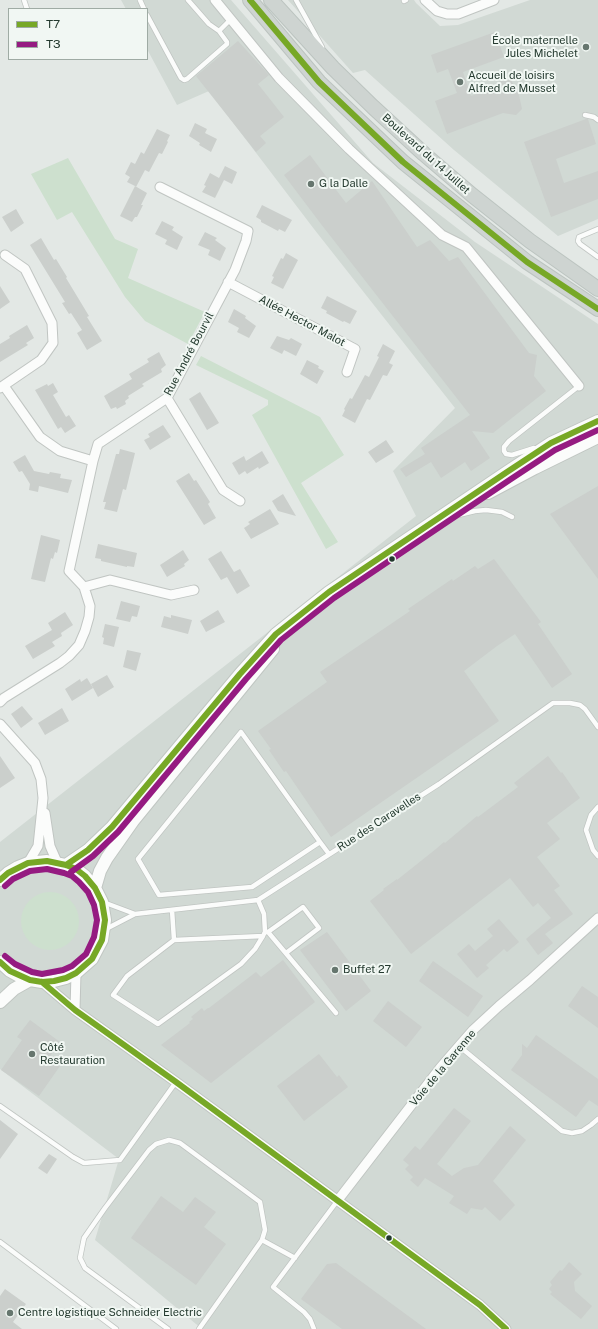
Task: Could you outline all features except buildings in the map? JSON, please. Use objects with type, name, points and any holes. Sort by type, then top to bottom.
[{"type":"main road","name":"Boulevard du 14 Juillet","points":[[250,0],[319,82],[404,162],[527,262],[597,309]]},
{"type":"main road","name":"Boulevard du 14 Juillet","points":[[271,0],[333,68],[413,144],[472,195],[530,241],[598,289]]},
{"type":"main road","points":[[62,863],[88,850],[112,827],[240,674],[276,634],[329,592],[506,472],[551,443],[598,421]]},
{"type":"main road","points":[[95,888],[100,871],[107,858],[133,821],[275,647],[304,618],[468,505],[501,486],[598,437]]},
{"type":"main road","points":[[0,880],[8,873],[28,863],[47,861],[62,863],[76,869],[85,876],[95,888],[102,902],[104,911],[104,930],[102,940],[95,954],[85,966],[66,978],[54,981],[36,981],[19,976],[10,971],[0,962]]},
{"type":"main road","points":[[0,1002],[14,989],[36,981]]},
{"type":"street","points":[[215,0],[280,78],[349,149],[442,235],[466,247],[579,386]]},
{"type":"street","points":[[425,0],[437,11],[447,14],[458,14],[494,0]]},
{"type":"street","name":"Rue André Bourvil","points":[[84,587],[69,571],[98,444],[167,398],[235,270],[246,241],[248,231],[160,187]]},
{"type":"street","points":[[5,255],[25,269],[52,323],[53,344],[41,360],[2,387],[40,437],[60,451],[93,461]]},
{"type":"street","name":"Allée Hector Malot","points":[[228,282],[355,349],[347,372]]},
{"type":"street","points":[[167,398],[223,490],[240,501]]},
{"type":"street","points":[[0,702],[70,656],[79,645],[89,617],[90,606],[84,587],[110,580],[171,595],[194,590]]},
{"type":"street","points":[[0,724],[35,763],[41,779],[42,798],[50,846],[62,863]]},
{"type":"street","points":[[28,863],[38,846],[42,798]]},
{"type":"street","name":"Voie de la Garenne","points":[[338,1200],[440,1068],[473,1030],[598,918]]},
{"type":"street","points":[[75,1010],[76,973]]},
{"type":"street","points":[[36,981],[338,1200],[480,1306],[506,1329]]},
{"type":"lane","points":[[148,17],[181,78],[184,80],[187,79],[227,44],[219,32],[209,25],[188,0]]},
{"type":"lane","points":[[296,0],[333,68]]},
{"type":"lane","points":[[219,32],[231,19]]},
{"type":"lane","points":[[585,115],[594,116],[598,120]]},
{"type":"lane","points":[[598,229],[579,237],[578,242],[598,256]]},
{"type":"lane","points":[[551,443],[512,455],[506,454],[504,451],[504,447],[509,441],[579,386]]},
{"type":"lane","points":[[450,518],[475,511],[486,510],[502,512],[512,517]]},
{"type":"lane","name":"Rue des Caravelles","points":[[135,914],[258,900],[439,784],[553,703],[570,703],[580,705],[585,709],[598,727]]},
{"type":"lane","points":[[320,842],[252,887],[159,895],[138,859],[241,732],[329,854]]},
{"type":"lane","points":[[598,807],[590,815],[586,830],[593,850],[598,856]]},
{"type":"lane","points":[[258,900],[264,914],[265,933],[286,953],[336,1013]]},
{"type":"lane","points":[[102,902],[135,914]]},
{"type":"lane","points":[[265,933],[174,940],[127,976],[113,995],[158,1024],[241,964],[255,949],[265,933],[303,907],[319,928],[286,953]]},
{"type":"lane","points":[[172,910],[174,940]]},
{"type":"lane","points":[[104,930],[135,914]]},
{"type":"lane","points":[[459,1046],[562,1131],[572,1133],[582,1131],[591,1126],[598,1119]]},
{"type":"lane","points":[[0,1106],[73,1157],[84,1163],[120,1160],[176,1082]]},
{"type":"lane","points":[[168,1329],[85,1268],[80,1258],[84,1238],[105,1208],[149,1150],[156,1144],[168,1140],[180,1143],[260,1202],[265,1230],[262,1240],[199,1329]]},
{"type":"lane","points":[[314,1329],[310,1319],[304,1312],[273,1287],[338,1200]]},
{"type":"lane","points":[[262,1240],[295,1258]]},
{"type":"lane","points":[[0,1242],[116,1329]]},
{"type":"shaded area","points":[[121,0],[231,0],[373,163],[475,242],[598,324],[598,1329],[202,1329],[95,1240],[119,1159],[0,1069],[0,842],[416,516],[393,471],[455,408],[314,229],[209,91],[177,105],[148,51],[148,8],[125,8]]},
{"type":"shaded area","points":[[288,0],[414,0],[440,26],[458,25],[530,0],[598,0],[598,219],[558,236],[454,150],[365,70],[353,73]]},
{"type":"green space","points":[[68,158],[115,239],[138,249],[128,278],[205,312],[188,344],[145,321],[125,297],[72,212],[57,220],[31,174]]},
{"type":"green space","points":[[201,356],[320,417],[344,455],[301,483],[338,542],[326,549],[252,415],[268,405],[268,400],[196,365]]},
{"type":"green space","points":[[50,892],[66,897],[74,905],[79,921],[74,937],[66,945],[50,950],[34,945],[26,937],[21,921],[26,905],[34,897]]},
{"type":"transit line","name":"T7","points":[[250,0],[319,82],[403,162],[527,262],[598,309]]},
{"type":"transit line","name":"T7","points":[[66,865],[88,850],[112,827],[240,674],[276,634],[329,592],[507,472],[551,443],[598,421]]},
{"type":"transit line","name":"T3","points":[[71,872],[93,856],[118,832],[246,679],[281,640],[334,598],[511,479],[555,450],[598,430]]},
{"type":"transit line","name":"T7","points":[[0,880],[8,873],[28,863],[47,861],[66,865],[76,869],[85,876],[95,888],[102,902],[105,920],[102,940],[92,959],[76,973],[66,978],[42,982],[30,980],[10,971],[0,962]]},
{"type":"transit line","name":"T3","points":[[5,886],[13,879],[30,871],[47,869],[64,873],[72,876],[88,892],[94,905],[97,920],[94,937],[86,954],[72,966],[63,970],[42,974],[32,972],[15,964],[5,956]]},
{"type":"transit line","name":"T7","points":[[42,982],[75,1010],[176,1082],[480,1305],[506,1329]]},
{"type":"place","name":"École maternelle Jules Michelet","points":[[586,47]]},
{"type":"place","name":"Accueil de loisirs Alfred de Musset","points":[[460,82]]},
{"type":"place","name":"G la Dalle","points":[[311,184]]},
{"type":"place","name":"Buffet 27","points":[[335,970]]},
{"type":"place","name":"Côté Restauration","points":[[32,1054]]},
{"type":"place","name":"Centre logistique Schneider Electric","points":[[10,1313]]}]
